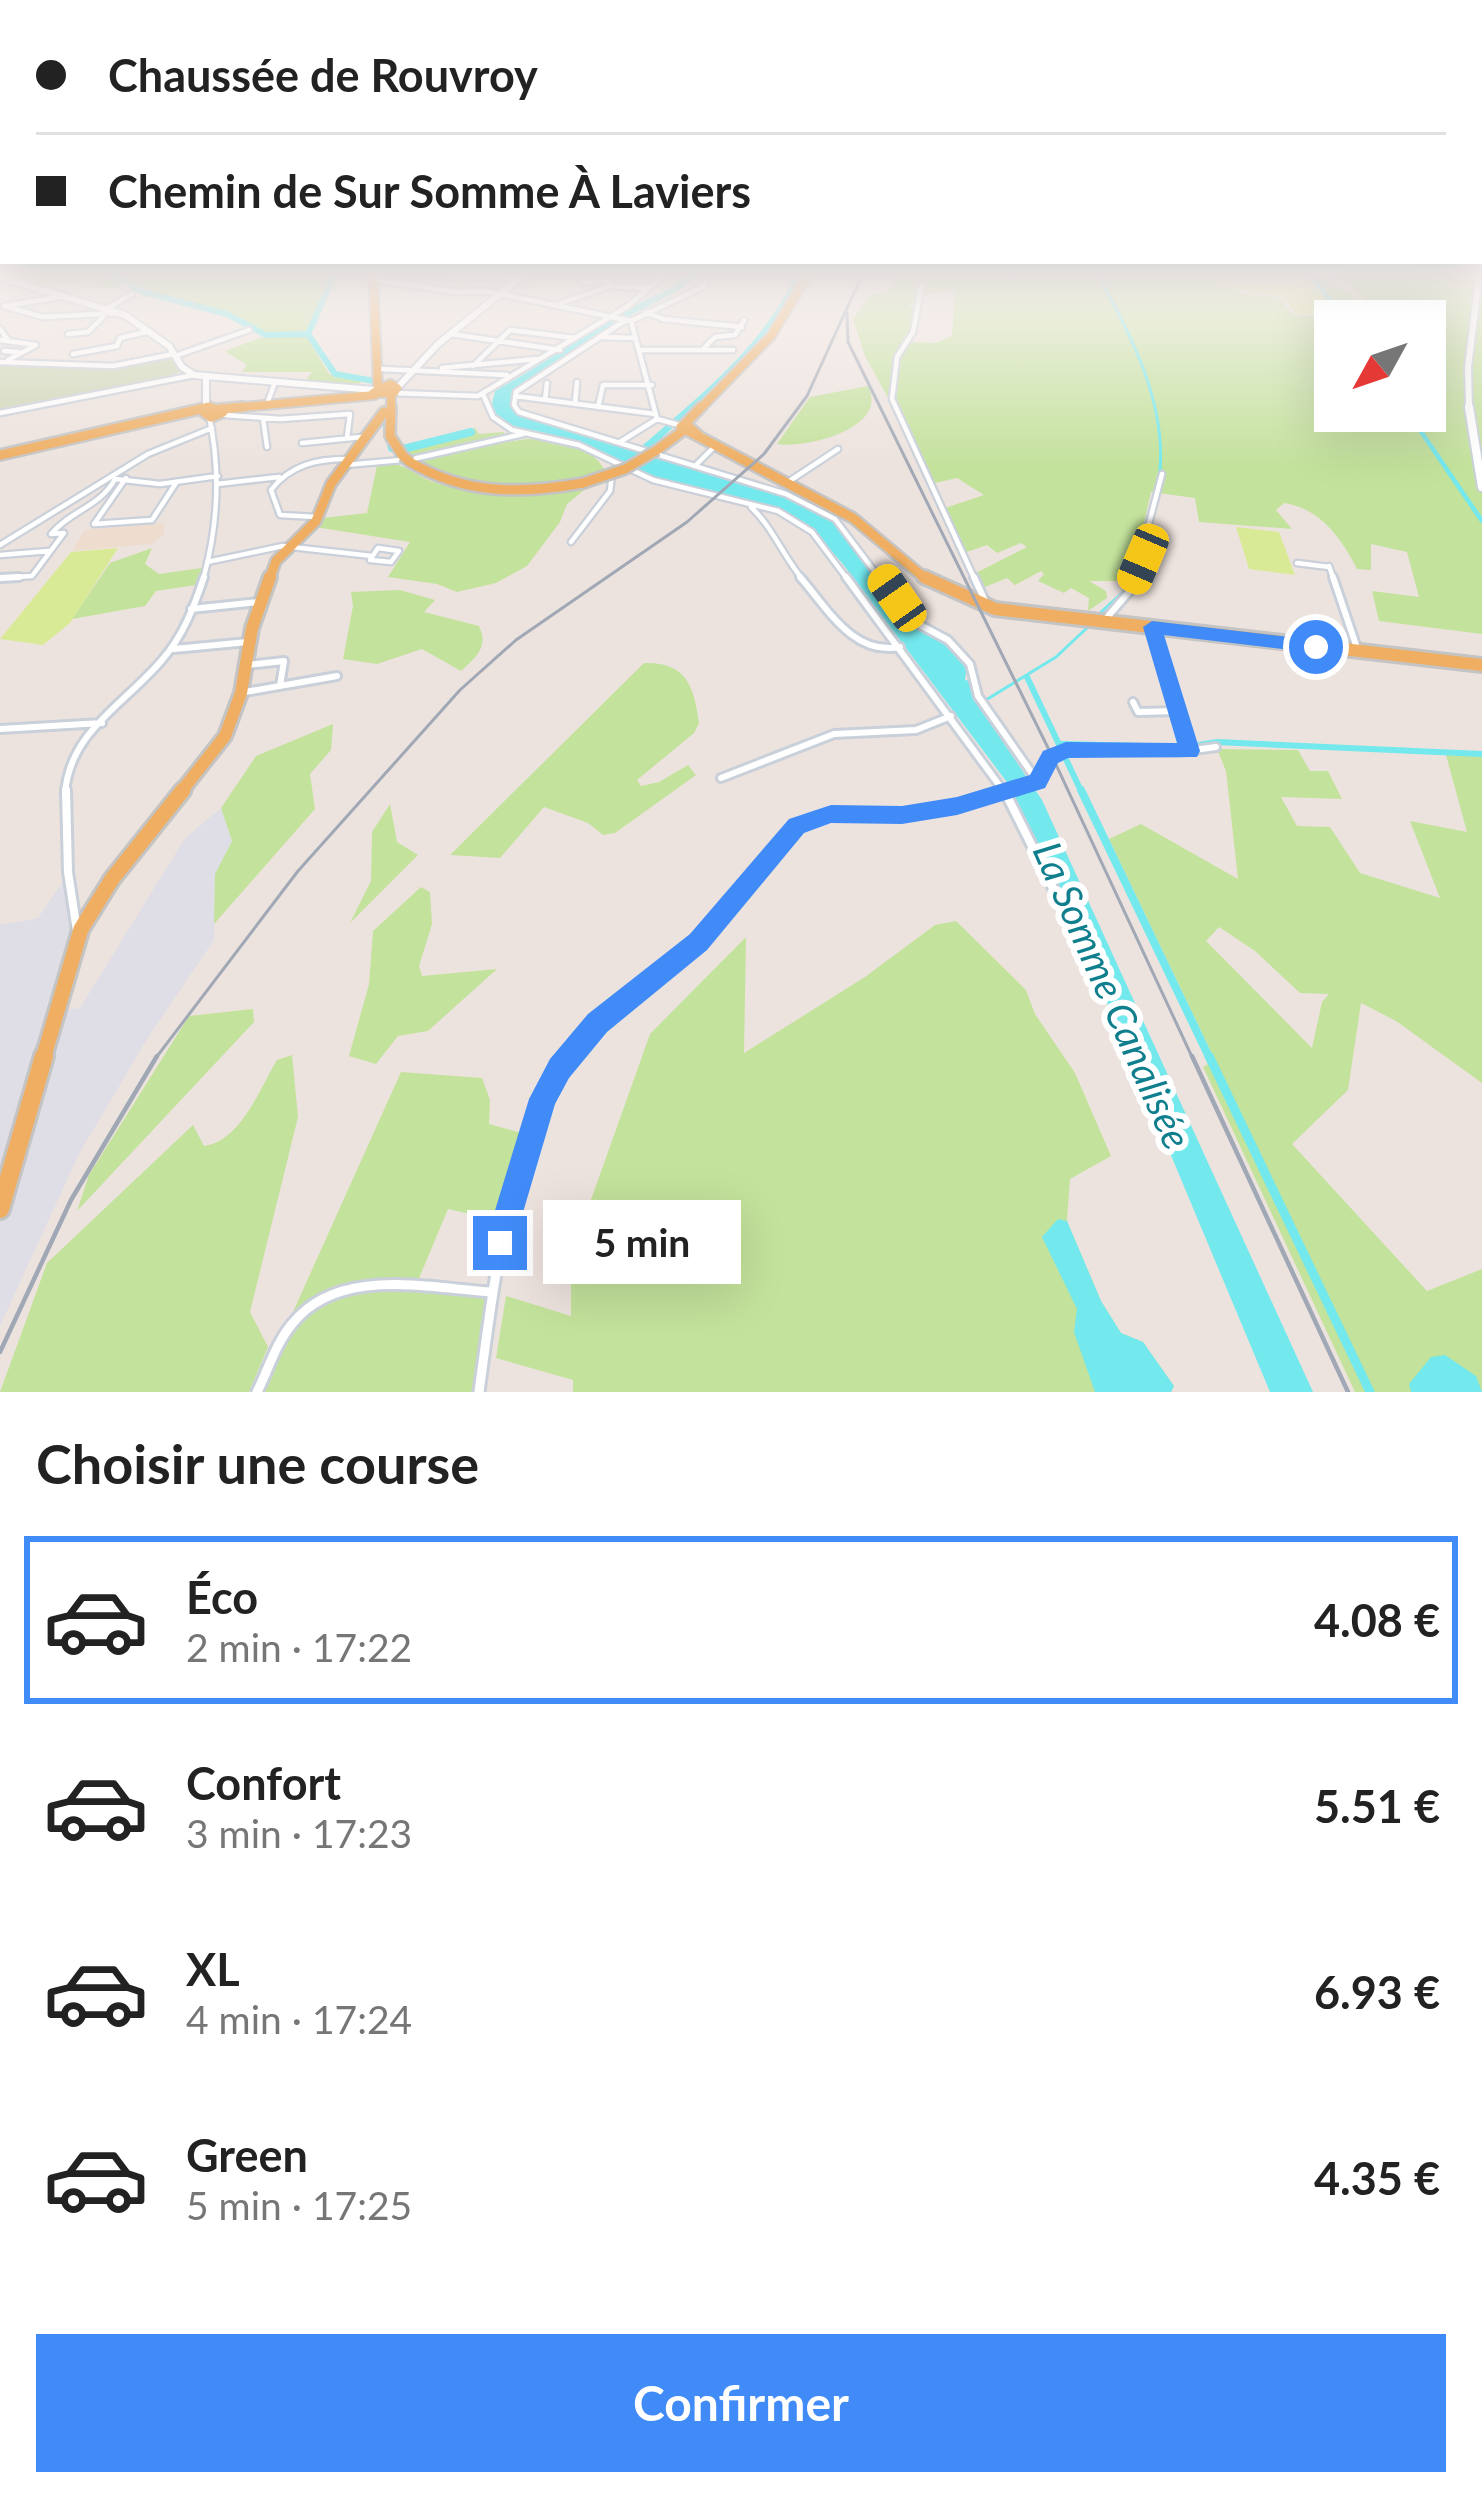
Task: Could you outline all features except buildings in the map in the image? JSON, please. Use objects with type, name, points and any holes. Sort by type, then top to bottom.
[{"type":"main road","points":[[381,338],[390,436],[405,458],[447,481],[484,489],[534,490],[583,483],[625,469],[685,428],[764,338]]},
{"type":"main road","points":[[381,338],[383,391]]},
{"type":"main road","points":[[0,455],[216,412],[383,391]]},
{"type":"main road","points":[[0,1209],[79,924],[222,740],[241,693],[248,642],[276,562],[317,517],[357,439],[386,413]]},
{"type":"main road","points":[[685,428],[857,520],[926,580],[986,606],[1029,616],[1482,665]]},
{"type":"street","points":[[74,354],[105,351],[117,346],[120,338]]},
{"type":"street","points":[[154,338],[194,374]]},
{"type":"street","points":[[3,362],[121,365],[175,355],[225,338]]},
{"type":"street","points":[[216,412],[314,404],[383,391],[420,368],[447,338]]},
{"type":"street","points":[[477,338],[560,350]]},
{"type":"street","points":[[473,366],[502,338]]},
{"type":"street","points":[[0,413],[194,374],[464,399],[484,394],[579,338]]},
{"type":"street","points":[[514,396],[602,338]]},
{"type":"street","points":[[635,338],[652,385],[655,418]]},
{"type":"street","points":[[703,350],[713,338]]},
{"type":"street","points":[[909,338],[896,357],[892,399],[986,606]]},
{"type":"street","points":[[1472,338],[1469,423],[1482,487]]},
{"type":"street","points":[[0,340],[35,344],[3,362]]},
{"type":"street","points":[[640,350],[733,350]]},
{"type":"street","points":[[4,351],[22,352]]},
{"type":"street","points":[[382,368],[438,369],[546,358]]},
{"type":"street","points":[[438,369],[511,375]]},
{"type":"street","points":[[79,924],[65,772],[76,750],[172,650],[191,609],[207,562],[217,480],[216,412],[206,376]]},
{"type":"street","points":[[267,404],[275,382]]},
{"type":"street","points":[[545,400],[547,382]]},
{"type":"street","points":[[574,404],[578,382]]},
{"type":"street","points":[[598,407],[603,385],[652,385]]},
{"type":"street","points":[[0,544],[216,412],[383,391]]},
{"type":"street","points":[[484,394],[497,422],[523,434],[563,439],[652,480],[788,515],[812,532],[1005,789],[1060,902]]},
{"type":"street","points":[[514,396],[598,407],[685,428]]},
{"type":"street","points":[[514,396],[514,405],[529,417],[653,450],[800,499],[835,519],[911,620],[948,640],[970,664],[983,702],[1036,782]]},
{"type":"street","points":[[310,417],[314,404]]},
{"type":"street","points":[[216,412],[263,418],[350,414],[357,439],[302,443]]},
{"type":"street","points":[[263,418],[267,447]]},
{"type":"street","points":[[620,442],[655,418]]},
{"type":"street","points":[[126,478],[94,524],[152,520],[166,488],[176,483],[279,477],[298,465],[327,459],[422,457],[523,434]]},
{"type":"street","points":[[696,465],[716,445]]},
{"type":"street","points":[[788,482],[838,449]]},
{"type":"street","points":[[572,542],[610,491],[611,462]]},
{"type":"street","points":[[1096,621],[1129,592],[1143,559],[1162,475]]},
{"type":"street","points":[[279,477],[270,497],[280,515],[317,517]]},
{"type":"street","points":[[114,478],[166,488]]},
{"type":"street","points":[[0,578],[32,576],[64,533],[51,534],[59,521],[110,493],[114,478]]},
{"type":"street","points":[[741,501],[763,517],[784,559],[855,640],[880,651],[900,646]]},
{"type":"street","points":[[207,562],[250,549],[287,547],[372,556]]},
{"type":"street","points":[[0,555],[49,551]]},
{"type":"street","points":[[1297,563],[1329,566],[1358,652]]},
{"type":"street","points":[[191,609],[262,602]]},
{"type":"street","points":[[1152,627],[1190,751]]},
{"type":"street","points":[[172,650],[248,642]]},
{"type":"street","points":[[246,665],[284,661],[280,686]]},
{"type":"street","points":[[241,693],[338,676]]},
{"type":"street","points":[[1133,702],[1138,712],[1178,711]]},
{"type":"street","points":[[721,778],[835,734],[916,730],[952,715]]},
{"type":"street","points":[[0,730],[58,721],[102,723]]},
{"type":"street","points":[[479,1392],[490,1292],[536,1117],[559,1069],[597,1023],[698,942],[789,832],[831,814],[902,815],[947,808],[1036,782],[1049,759],[1063,750],[1216,747]]},
{"type":"street","points":[[257,1392],[290,1325],[323,1295],[363,1287],[490,1292]]},
{"type":"shaded area","points":[[164,523],[164,534],[152,544],[72,551],[85,530]]},
{"type":"shaded area","points":[[221,808],[232,841],[215,874],[214,940],[147,1039],[79,1154],[0,1326],[0,925],[38,918],[66,877],[72,942],[65,1010],[80,1008],[185,838]]},
{"type":"green space","points":[[260,338],[307,338],[329,374],[362,381],[355,387],[304,383],[312,372],[242,372],[247,365],[225,351]]},
{"type":"green space","points":[[859,338],[936,343],[948,338],[1314,338],[1314,432],[1446,432],[1446,338],[1482,338],[1482,634],[1379,621],[1372,591],[1419,597],[1407,552],[1371,544],[1371,570],[1357,569],[1328,526],[1308,511],[1284,503],[1276,510],[1292,529],[1199,522],[1195,498],[1151,492],[1137,554],[1125,581],[1089,581],[1106,591],[1107,598],[1088,611],[1089,598],[1071,588],[1064,593],[1038,581],[1044,574],[1041,571],[1015,585],[1007,578],[980,589],[972,575],[1027,547],[1021,543],[997,553],[987,545],[964,553],[945,508],[984,495],[957,478],[935,483]]},
{"type":"green space","points":[[173,356],[182,371],[153,383],[0,412],[0,363],[101,366]]},
{"type":"green space","points":[[868,386],[872,401],[856,425],[823,439],[777,444],[810,397]]},
{"type":"green space","points":[[475,428],[479,434],[503,432],[515,441],[566,443],[599,461],[605,471],[554,484],[499,487],[446,475],[402,446]]},
{"type":"green space","points":[[378,461],[476,492],[533,493],[590,485],[567,504],[560,522],[527,566],[496,583],[457,592],[388,577],[410,542],[315,527],[323,518],[367,513]]},
{"type":"green space","points":[[1236,527],[1279,532],[1295,575],[1249,569]]},
{"type":"green space","points":[[118,548],[70,623],[43,645],[0,639],[71,552]]},
{"type":"green space","points":[[152,548],[145,564],[159,574],[202,568],[196,585],[156,591],[145,606],[72,619],[110,563]]},
{"type":"green space","points":[[400,590],[435,600],[424,612],[479,626],[482,646],[461,671],[422,649],[377,664],[343,659],[353,606],[351,592]]},
{"type":"green space","points":[[644,663],[670,667],[685,678],[699,723],[694,733],[637,780],[641,786],[659,782],[688,765],[696,775],[615,833],[603,835],[588,823],[544,807],[500,858],[450,855]]},
{"type":"green space","points":[[333,724],[331,750],[310,774],[315,809],[214,924],[215,874],[232,841],[221,808],[256,756]]},
{"type":"green space","points":[[1217,749],[1298,750],[1310,771],[1328,771],[1342,799],[1281,797],[1297,826],[1330,827],[1360,873],[1440,898],[1410,821],[1467,832],[1446,755],[1482,756],[1482,1083],[1396,1021],[1361,1003],[1348,1090],[1292,1144],[1427,1291],[1482,1269],[1482,1392],[1355,1392],[1203,1067],[1215,1060],[1109,839],[1141,824],[1238,879],[1226,771]],"holes":[[[1219,927],[1255,951],[1300,993],[1329,994],[1322,1002],[1312,1048],[1206,941]]]},
{"type":"green space","points":[[390,804],[397,842],[418,855],[350,923],[371,881],[372,832]]},
{"type":"green space","points":[[421,887],[430,892],[432,924],[419,966],[422,976],[497,969],[428,1031],[398,1036],[376,1064],[349,1056],[369,984],[373,931]]},
{"type":"green space","points":[[956,921],[1026,990],[1035,1014],[1075,1073],[1111,1156],[1070,1179],[1067,1221],[1101,1301],[1121,1333],[1143,1342],[1174,1386],[1171,1392],[573,1392],[573,1380],[496,1358],[506,1296],[571,1316],[571,1256],[650,1034],[746,937],[744,1053],[865,977],[935,925]]},
{"type":"green space","points":[[253,1009],[254,1022],[77,1211],[89,1175],[189,1016]]},
{"type":"green space","points":[[292,1055],[298,1117],[250,1312],[268,1347],[249,1392],[0,1392],[47,1263],[193,1125],[204,1146],[229,1134],[248,1112],[277,1060]]},
{"type":"green space","points":[[401,1072],[482,1078],[490,1100],[489,1124],[526,1134],[501,1221],[448,1209],[415,1288],[491,1292],[479,1392],[257,1392]]},
{"type":"water","name":"La Somme Canalisée","points":[[582,338],[596,338],[518,388],[512,393],[511,406],[576,433],[634,446],[643,445],[686,407],[755,338],[765,338],[648,456],[707,469],[802,501],[829,518],[885,584],[906,621],[951,645],[967,665],[965,680],[971,681],[973,697],[1042,800],[1313,1392],[1270,1392],[1055,878],[1009,785],[842,563],[795,521],[749,501],[643,474],[576,442],[521,429],[496,417],[495,391]]},
{"type":"water","points":[[1058,1219],[1067,1221],[1101,1301],[1121,1333],[1143,1342],[1174,1386],[1171,1392],[1095,1392],[1074,1332],[1077,1309],[1042,1237]]},
{"type":"water","points":[[1445,1355],[1476,1376],[1482,1392],[1411,1392],[1409,1384],[1431,1357]]},
{"type":"waterway","points":[[311,338],[335,374],[374,381]]},
{"type":"waterway","points":[[1130,338],[1151,392],[1160,444],[1160,470],[1141,544]]},
{"type":"waterway","points":[[386,424],[392,448]]},
{"type":"waterway","points":[[403,449],[471,432]]},
{"type":"waterway","points":[[1421,432],[1482,521]]},
{"type":"waterway","points":[[1099,614],[1123,592],[1138,559]]},
{"type":"waterway","points":[[986,700],[1056,657],[1089,626]]},
{"type":"waterway","points":[[1027,677],[1082,793]]},
{"type":"waterway","points":[[1192,746],[1217,742],[1482,754]]},
{"type":"waterway","points":[[1062,744],[1184,747]]},
{"type":"waterway","points":[[1081,790],[1210,1059]]},
{"type":"waterway","points":[[1209,1056],[1370,1392]]},
{"type":"railway","points":[[156,1058],[298,871],[460,690],[516,640],[687,522],[764,454],[807,396],[833,338]]},
{"type":"railway","points":[[848,338],[1052,756],[1193,1059]]},
{"type":"railway","points":[[1192,1056],[1348,1392]]},
{"type":"railway","points":[[0,1352],[71,1200],[156,1058]]},
{"type":"route","points":[[500,1243],[542,1099],[559,1069],[597,1023],[685,956],[796,826],[831,814],[902,815],[957,806],[1038,782],[1050,757],[1066,750],[1190,751],[1152,627],[1316,647]]}]
